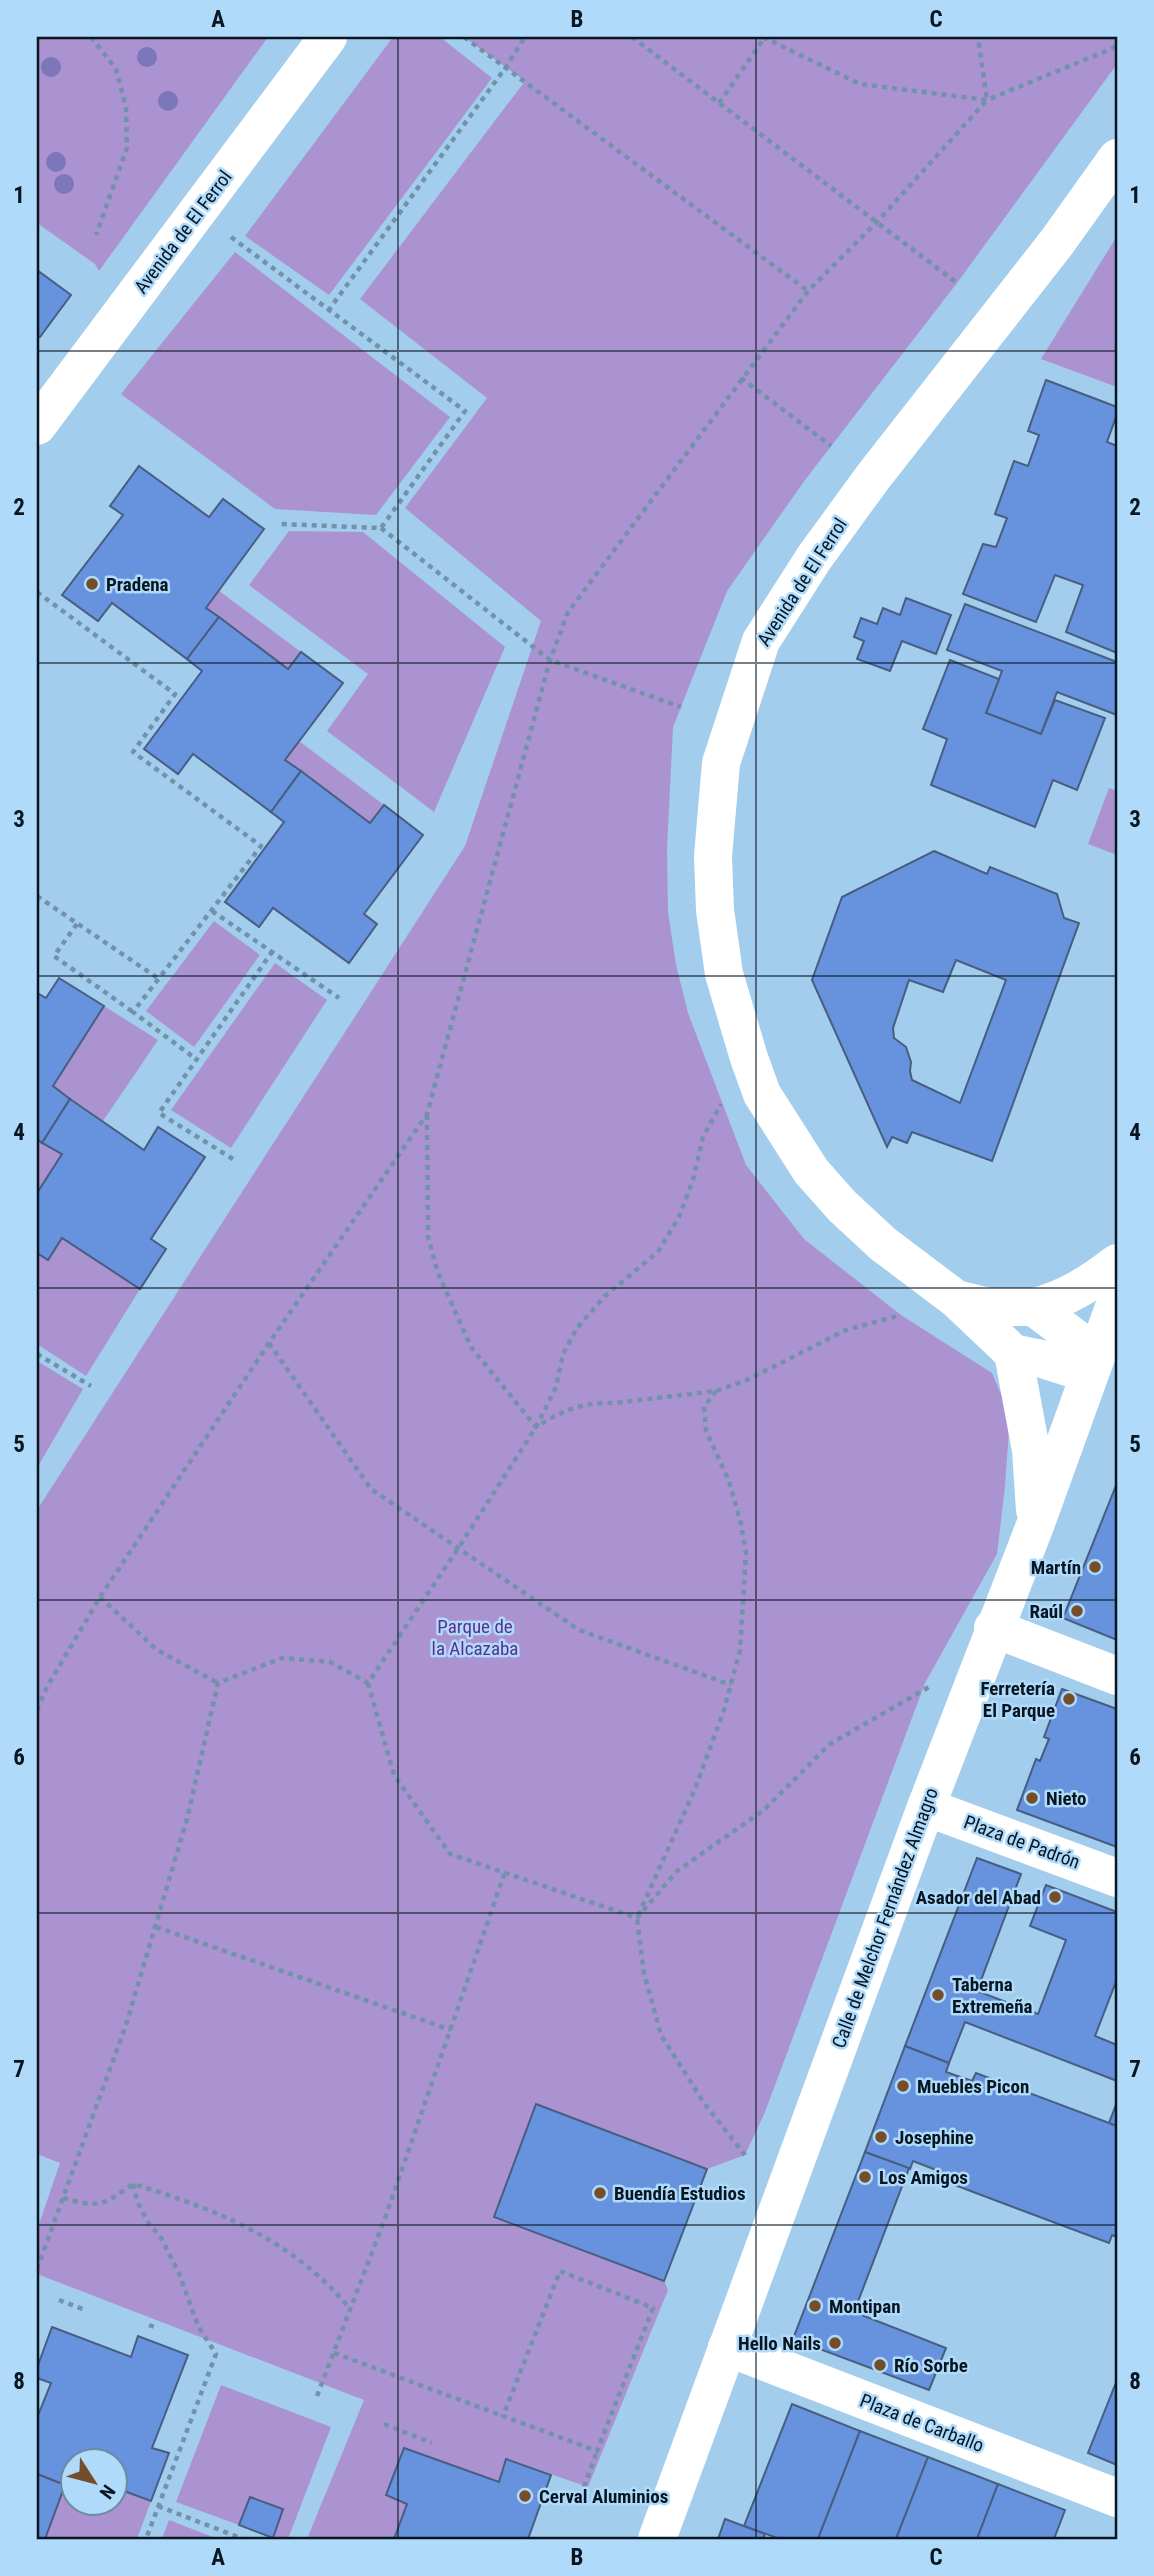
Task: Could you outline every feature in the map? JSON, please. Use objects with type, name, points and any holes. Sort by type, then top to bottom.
[{"type":"street","name":"Avenida de El Ferrol","points":[[37,426],[328,37]]},
{"type":"street","name":"Avenida de El Ferrol","points":[[1013,1353],[956,1299],[883,1244],[842,1206],[811,1171],[762,1094],[724,974],[715,910],[713,856],[721,763],[761,641],[814,558],[873,477],[1057,242],[1117,158]]},
{"type":"street","name":"Avenida de El Ferrol","points":[[956,1299],[989,1307],[1034,1307],[1050,1303],[1087,1286],[1117,1263]]},
{"type":"street","name":"Calle de Melchor Fernández Almagro","points":[[657,2539],[926,1807],[1036,1522],[1117,1299]]},
{"type":"street","points":[[1034,1307],[1093,1364]]},
{"type":"street","points":[[1036,1522],[1031,1450],[1013,1353],[1093,1364]]},
{"type":"street","points":[[993,1628],[1117,1676]]},
{"type":"street","name":"Plaza de Padrón","points":[[926,1807],[1117,1878]]},
{"type":"street","name":"Plaza de Carballo","points":[[727,2347],[1117,2498]]},
{"type":"path","points":[[91,37],[116,69],[126,107],[127,148],[96,235]]},
{"type":"path","points":[[464,37],[808,291]]},
{"type":"path","points":[[328,311],[525,37]]},
{"type":"path","points":[[632,37],[957,283]]},
{"type":"path","points":[[719,103],[765,37],[860,84],[987,100]]},
{"type":"path","points":[[978,37],[987,100]]},
{"type":"path","points":[[536,1427],[471,1347],[438,1273],[428,1237],[427,1114],[550,660],[568,612],[808,291],[877,222],[987,100],[1117,45]]},
{"type":"path","points":[[231,237],[465,411],[381,528]]},
{"type":"path","points":[[741,378],[831,446]]},
{"type":"path","points":[[280,524],[381,528],[550,660],[681,707]]},
{"type":"path","points":[[37,592],[175,694],[133,751],[261,846],[133,1012]]},
{"type":"path","points":[[37,896],[159,979]]},
{"type":"path","points":[[212,911],[339,998]]},
{"type":"path","points":[[77,924],[54,956],[197,1059]]},
{"type":"path","points":[[233,1159],[159,1113],[272,952]]},
{"type":"path","points":[[368,1683],[536,1427],[556,1387],[563,1354],[577,1328],[605,1296],[658,1252],[679,1217],[693,1180],[704,1137],[722,1103]]},
{"type":"path","points":[[37,1710],[53,1676],[100,1597],[269,1343],[427,1114]]},
{"type":"path","points":[[536,1427],[566,1409],[600,1402],[615,1403],[716,1391],[747,1380],[846,1330],[901,1315]]},
{"type":"path","points":[[269,1343],[371,1489],[579,1630],[731,1686]]},
{"type":"path","points":[[37,1354],[91,1386]]},
{"type":"path","points":[[716,1391],[705,1407],[706,1431],[729,1481],[741,1524],[746,1553],[743,1625],[731,1686],[695,1789],[637,1918],[644,1973],[661,2035],[704,2103],[745,2155]]},
{"type":"path","points":[[100,1597],[157,1650],[218,1683],[282,1658],[330,1662],[368,1683],[394,1775],[450,1854],[637,1918]]},
{"type":"path","points":[[37,2269],[126,2025],[187,1819],[218,1683]]},
{"type":"path","points":[[637,1918],[677,1871],[764,1810],[830,1744],[929,1687]]},
{"type":"path","points":[[317,2396],[452,2030],[505,1872]]},
{"type":"path","points":[[156,1927],[452,2030]]},
{"type":"path","points":[[63,2198],[100,2205],[133,2184],[192,2202],[255,2231],[304,2263],[332,2286],[350,2309]]},
{"type":"path","points":[[133,2184],[137,2201],[149,2224],[160,2235],[179,2273],[198,2326],[216,2354],[146,2539]]},
{"type":"path","points":[[503,2416],[560,2271],[653,2308],[584,2487]]},
{"type":"path","points":[[59,2300],[85,2310]]},
{"type":"path","points":[[149,2325],[157,2328]]},
{"type":"path","points":[[334,2353],[597,2451]]},
{"type":"path","points":[[384,2424],[432,2443]]},
{"type":"path","points":[[158,2506],[243,2539]]},
{"type":"green space","points":[[37,37],[268,37],[99,271],[95,264],[37,223]]},
{"type":"green space","points":[[393,37],[440,37],[492,78],[329,295],[245,236]]},
{"type":"green space","name":"Parque de la Alcazaba","points":[[464,37],[1117,37],[1117,64],[957,283],[805,480],[727,591],[673,727],[667,850],[668,912],[676,965],[688,1013],[746,1165],[804,1239],[901,1315],[992,1373],[1010,1415],[997,1554],[925,1683],[765,2112],[745,2155],[707,2169],[536,2105],[494,2217],[664,2281],[668,2290],[588,2487],[507,2459],[499,2482],[404,2448],[386,2495],[407,2504],[394,2539],[307,2539],[364,2400],[37,2274],[37,2230],[60,2163],[37,2154],[37,1510],[465,846],[541,621],[405,508],[487,398],[360,299],[525,81]]},
{"type":"green space","points":[[1117,236],[1117,387],[1041,359]]},
{"type":"green space","points":[[235,252],[450,417],[376,515],[275,509],[121,394]]},
{"type":"green space","points":[[289,531],[363,532],[505,647],[434,812],[327,731],[368,674],[249,585]]},
{"type":"green space","points":[[218,590],[301,652],[288,669],[206,608]]},
{"type":"green space","points":[[299,741],[384,805],[370,823],[285,760]]},
{"type":"green space","points":[[1109,788],[1117,791],[1117,855],[1088,844]]},
{"type":"green space","points":[[214,921],[260,955],[194,1047],[146,1011]]},
{"type":"green space","points":[[275,963],[327,1000],[231,1148],[171,1110]]},
{"type":"green space","points":[[104,1006],[158,1040],[103,1121],[53,1086]]},
{"type":"green space","points":[[37,1139],[62,1154],[37,1193]]},
{"type":"green space","points":[[62,1238],[140,1289],[86,1376],[37,1344],[37,1253],[48,1260]]},
{"type":"green space","points":[[37,1361],[83,1389],[37,1468]]},
{"type":"green space","points":[[221,2385],[331,2427],[288,2539],[273,2538],[283,2509],[250,2497],[239,2525],[176,2502]]},
{"type":"green space","points":[[130,2493],[151,2501],[137,2539],[45,2539],[60,2498],[60,2516],[130,2516]]},
{"type":"green space","points":[[169,2520],[218,2539],[162,2539]]},
{"type":"building","points":[[37,270],[71,295],[40,337],[37,335]]},
{"type":"building","points":[[1046,380],[1117,407],[1107,442],[1117,446],[1117,653],[1066,632],[1083,585],[1055,575],[1036,622],[963,594],[983,544],[996,547],[1007,518],[995,514],[1014,461],[1028,466],[1039,435],[1028,431]]},
{"type":"building","points":[[139,466],[209,517],[223,499],[264,529],[206,608],[219,617],[187,659],[112,603],[98,621],[62,595],[123,515],[110,506]]},
{"type":"building","points":[[906,598],[951,615],[936,654],[902,641],[890,671],[857,659],[864,641],[854,637],[861,618],[877,624],[883,608],[900,615]]},
{"type":"building","points":[[965,604],[1117,662],[1117,715],[1057,692],[1041,734],[986,713],[1002,671],[947,650]]},
{"type":"building","points":[[219,617],[288,669],[301,652],[343,683],[285,760],[301,771],[271,812],[193,754],[178,774],[144,749],[202,671],[187,659]]},
{"type":"building","points":[[950,660],[999,679],[986,713],[1041,734],[1055,700],[1105,718],[1077,790],[1053,780],[1035,827],[931,785],[947,739],[923,729]]},
{"type":"building","points":[[301,771],[370,823],[384,805],[423,835],[364,914],[377,924],[349,963],[273,908],[259,927],[225,902],[284,822],[271,812]]},
{"type":"building","points":[[934,851],[987,874],[990,867],[1057,894],[1064,918],[1079,923],[992,1161],[912,1132],[907,1143],[892,1137],[887,1147],[812,980],[842,897]],"holes":[[[956,960],[1006,980],[960,1103],[912,1080],[911,1062],[906,1047],[894,1038],[893,1028],[909,980],[943,992]]]},
{"type":"building","points":[[59,978],[104,1006],[53,1086],[70,1099],[42,1143],[37,1139],[37,993],[46,998]]},
{"type":"building","points":[[70,1099],[144,1150],[158,1127],[205,1157],[151,1239],[166,1249],[140,1289],[62,1238],[48,1260],[37,1253],[37,1193],[62,1154],[42,1143]]},
{"type":"building","points":[[1117,1483],[1117,1640],[1063,1618]]},
{"type":"building","points":[[1062,1689],[1117,1709],[1117,1847],[1017,1810],[1036,1759],[1040,1761],[1049,1739],[1044,1737]]},
{"type":"building","points":[[977,1858],[1021,1874],[977,1991],[1038,2014],[1066,1940],[1030,1926],[1046,1885],[1117,1912],[1117,1979],[1095,2036],[1117,2045],[1117,2081],[965,2022],[949,2063],[905,2046]]},
{"type":"building","points":[[905,2046],[949,2063],[946,2072],[972,2081],[976,2073],[1117,2126],[1117,2237],[1112,2235],[1109,2243],[936,2178],[939,2171],[913,2161],[910,2169],[865,2152]]},
{"type":"building","points":[[1117,2102],[1117,2126],[1109,2123]]},
{"type":"building","name":"Buendía Estudios","points":[[536,2104],[707,2169],[664,2281],[494,2217]]},
{"type":"building","points":[[865,2152],[909,2168],[854,2312],[946,2348],[929,2390],[793,2339]]},
{"type":"building","points":[[52,2327],[131,2357],[138,2336],[188,2355],[152,2448],[169,2453],[151,2501],[130,2493],[130,2446],[60,2446],[60,2483],[37,2474],[37,2418],[51,2383],[37,2378],[37,2368]]},
{"type":"building","points":[[1117,2380],[1117,2465],[1088,2453]]},
{"type":"building","points":[[792,2404],[860,2431],[818,2539],[780,2539],[744,2526]]},
{"type":"building","points":[[860,2431],[928,2457],[896,2539],[818,2539]]},
{"type":"building","points":[[404,2448],[499,2482],[506,2459],[551,2475],[528,2539],[394,2539],[407,2504],[386,2495]]},
{"type":"building","points":[[928,2457],[998,2484],[977,2539],[896,2539]]},
{"type":"building","points":[[37,2474],[60,2483],[60,2498],[45,2539],[37,2539]]},
{"type":"building","points":[[998,2484],[1065,2510],[1054,2539],[977,2539]]},
{"type":"building","points":[[250,2497],[283,2509],[273,2538],[239,2525]]},
{"type":"building","points":[[725,2519],[765,2534],[763,2539],[718,2539]]},
{"type":"place","name":"Pradena","points":[[92,584]]},
{"type":"place","name":"Martín","points":[[1095,1567]]},
{"type":"place","name":"Raúl","points":[[1077,1611]]},
{"type":"place","name":"Ferretería El Parque","points":[[1069,1699]]},
{"type":"place","name":"Nieto","points":[[1032,1798]]},
{"type":"place","name":"Asador del Abad","points":[[1055,1897]]},
{"type":"place","name":"Taberna Extremeña","points":[[938,1995]]},
{"type":"place","name":"Muebles Picon","points":[[903,2086]]},
{"type":"place","name":"Josephine","points":[[881,2137]]},
{"type":"place","name":"Los Amigos","points":[[865,2177]]},
{"type":"place","name":"Buendía Estudios","points":[[600,2193]]},
{"type":"place","name":"Montipan","points":[[815,2306]]},
{"type":"place","name":"Hello Nails","points":[[835,2343]]},
{"type":"place","name":"Río Sorbe","points":[[880,2365]]},
{"type":"place","name":"Cerval Aluminios","points":[[525,2496]]}]
